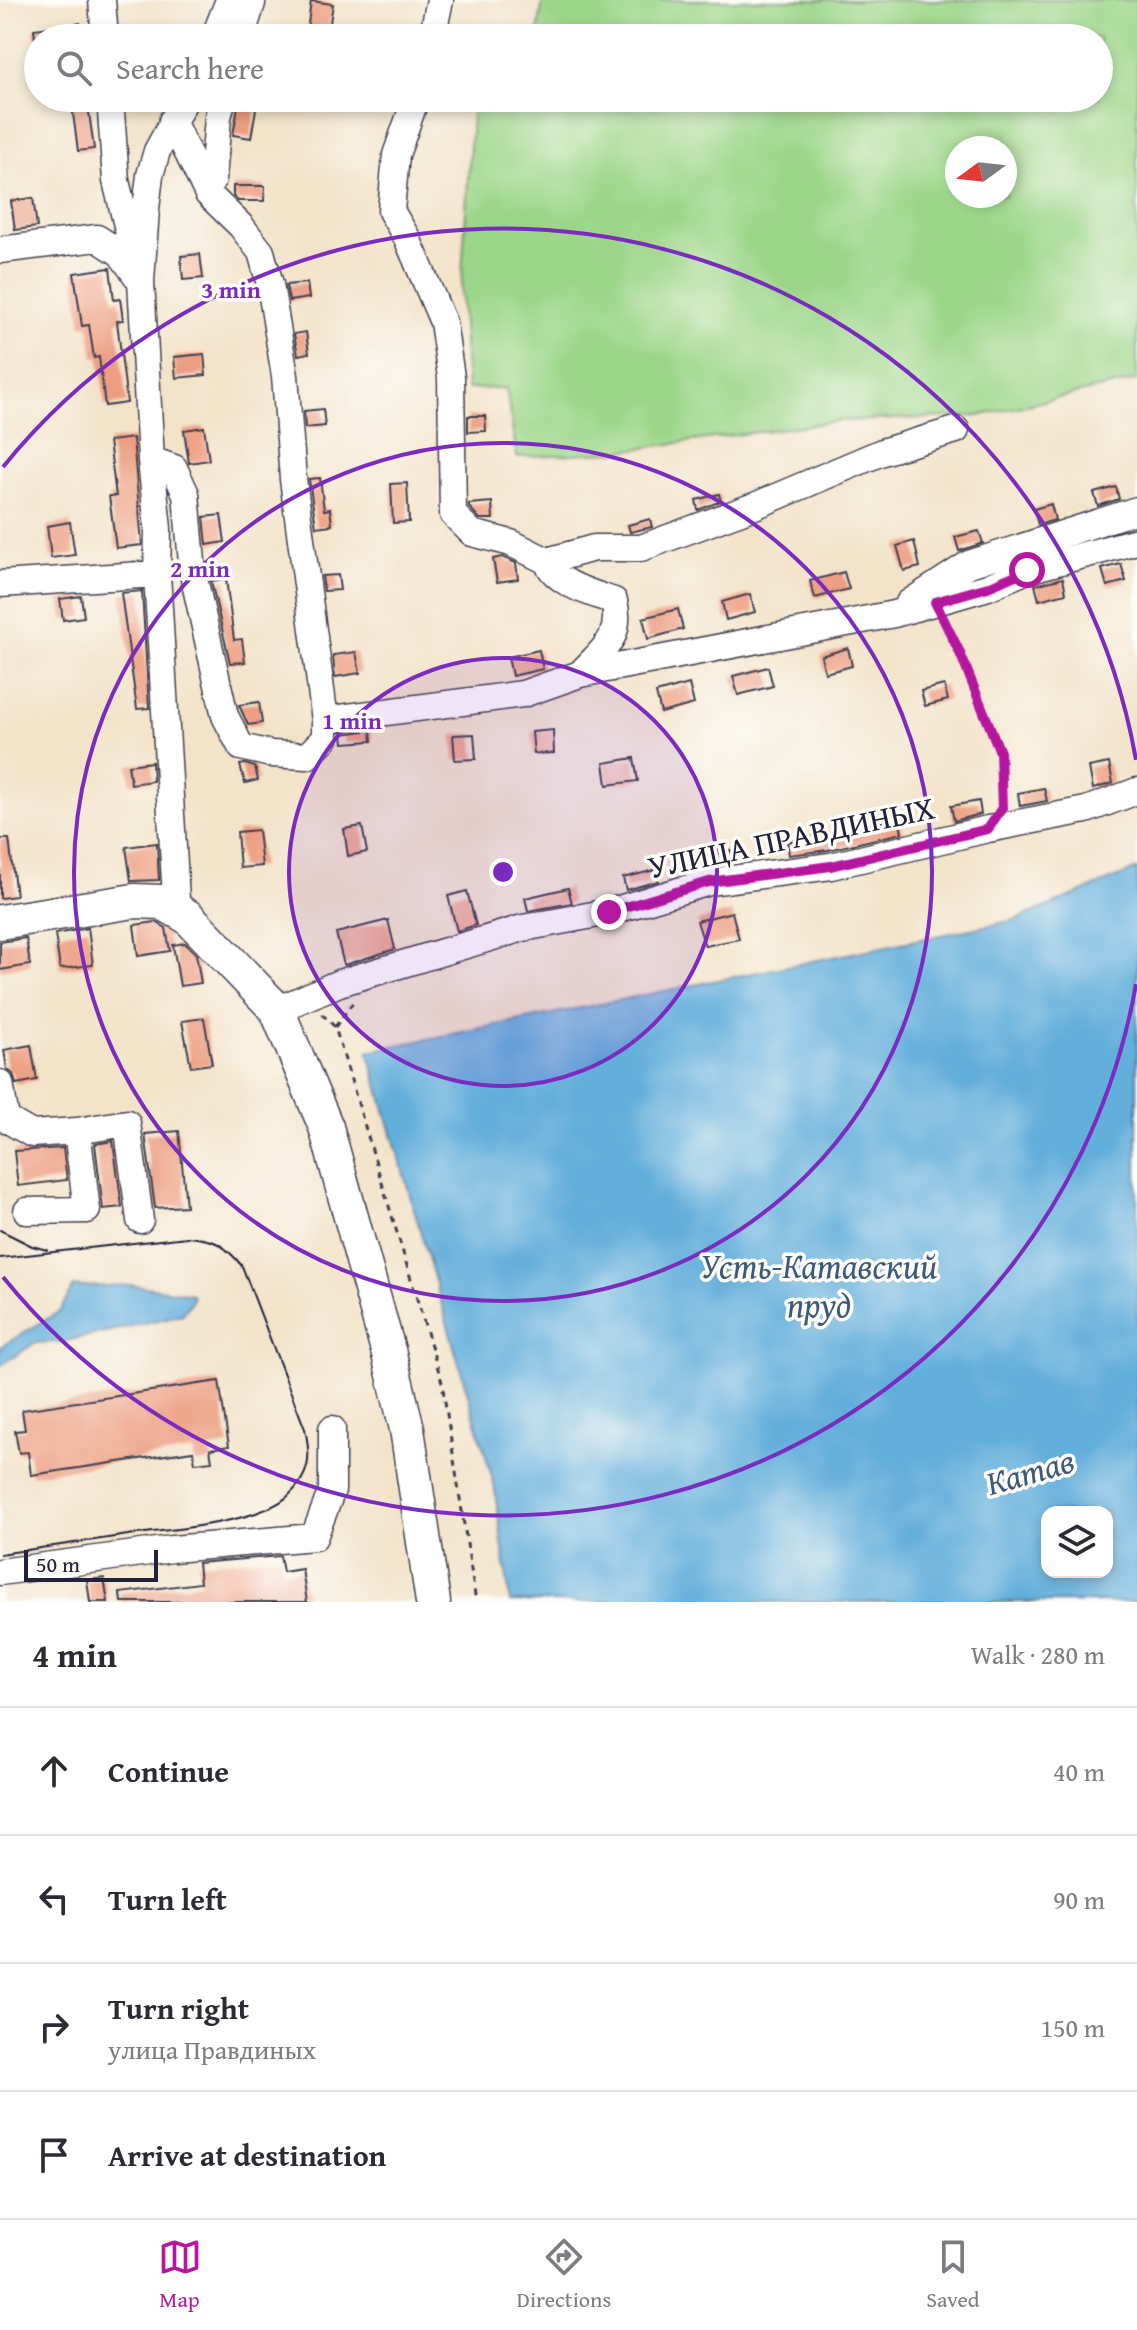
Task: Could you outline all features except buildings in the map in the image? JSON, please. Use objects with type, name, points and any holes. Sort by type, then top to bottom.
[{"type":"main road","points":[[0,922],[134,901],[162,902],[188,917],[277,1010],[326,1127],[388,1350],[407,1429],[433,1602]]},
{"type":"street","points":[[102,0],[104,24]]},
{"type":"street","points":[[220,24],[229,0]]},
{"type":"street","points":[[245,24],[252,3],[250,0]]},
{"type":"street","points":[[435,24],[440,0]]},
{"type":"street","points":[[111,112],[116,181],[141,281]]},
{"type":"street","points":[[173,909],[176,899],[157,574],[158,529],[141,281],[150,175],[157,151],[177,112]]},
{"type":"street","points":[[213,179],[219,112]]},
{"type":"street","points":[[411,112],[396,155],[391,211],[407,238],[443,322],[451,377],[453,514],[472,533],[511,543],[547,561],[551,571],[580,588],[614,601],[618,618],[613,638],[580,674]]},
{"type":"street","points":[[151,460],[174,468],[186,494],[193,574],[225,716],[241,747],[271,754],[307,756],[325,738],[325,720],[293,479],[285,376],[270,284],[261,252],[241,226],[208,194],[172,121]]},
{"type":"street","points":[[0,250],[97,238],[120,253],[141,281]]},
{"type":"street","points":[[547,561],[594,548],[641,548],[757,505],[882,452],[956,430]]},
{"type":"street","points":[[894,614],[969,564],[1137,510]]},
{"type":"street","points":[[325,720],[523,694],[580,674],[894,614],[988,587],[1027,570],[1137,541]]},
{"type":"street","points":[[0,584],[157,574]]},
{"type":"street","name":"УЛИЦА ПРАВДИНЫХ","points":[[277,1010],[339,983],[523,928],[609,912],[709,882],[831,866],[988,829],[1086,810],[1137,791]]},
{"type":"street","points":[[0,1083],[6,1119],[32,1134],[127,1123],[140,1220]]},
{"type":"street","points":[[27,1211],[87,1210],[77,1131]]},
{"type":"street","points":[[0,1572],[172,1549],[314,1537],[332,1490],[332,1429]]},
{"type":"path","points":[[935,602],[960,653],[1000,752],[1002,808],[988,829]]},
{"type":"path","points":[[335,1027],[359,996]]},
{"type":"green space","points":[[543,0],[1137,0],[1137,380],[978,416],[837,421],[613,452],[517,457],[506,388],[467,389],[461,292],[472,112],[1113,112],[1113,24],[539,24]]},
{"type":"water","name":"Усть-Катавский пруд","points":[[1137,869],[1137,1602],[510,1602],[494,1484],[368,1051],[1015,920]]},
{"type":"water","points":[[132,1285],[192,1294],[193,1299],[183,1314],[62,1342],[35,1343],[0,1366],[0,1347],[60,1311],[73,1287]]},
{"type":"tram line","points":[[0,1230],[47,1250]]},
{"type":"tram line","points":[[0,1258],[187,1237],[212,1241],[224,1248],[242,1266],[305,1429],[308,1448],[305,1473],[296,1488],[274,1505],[256,1513],[189,1528],[0,1554]]},
{"type":"route","points":[[609,912],[709,882],[831,866],[988,829],[1002,808],[1000,752],[960,653],[935,602],[988,587],[1027,570]]},
{"type":"water label","name":"Катав","points":[[1030,1471]]}]
